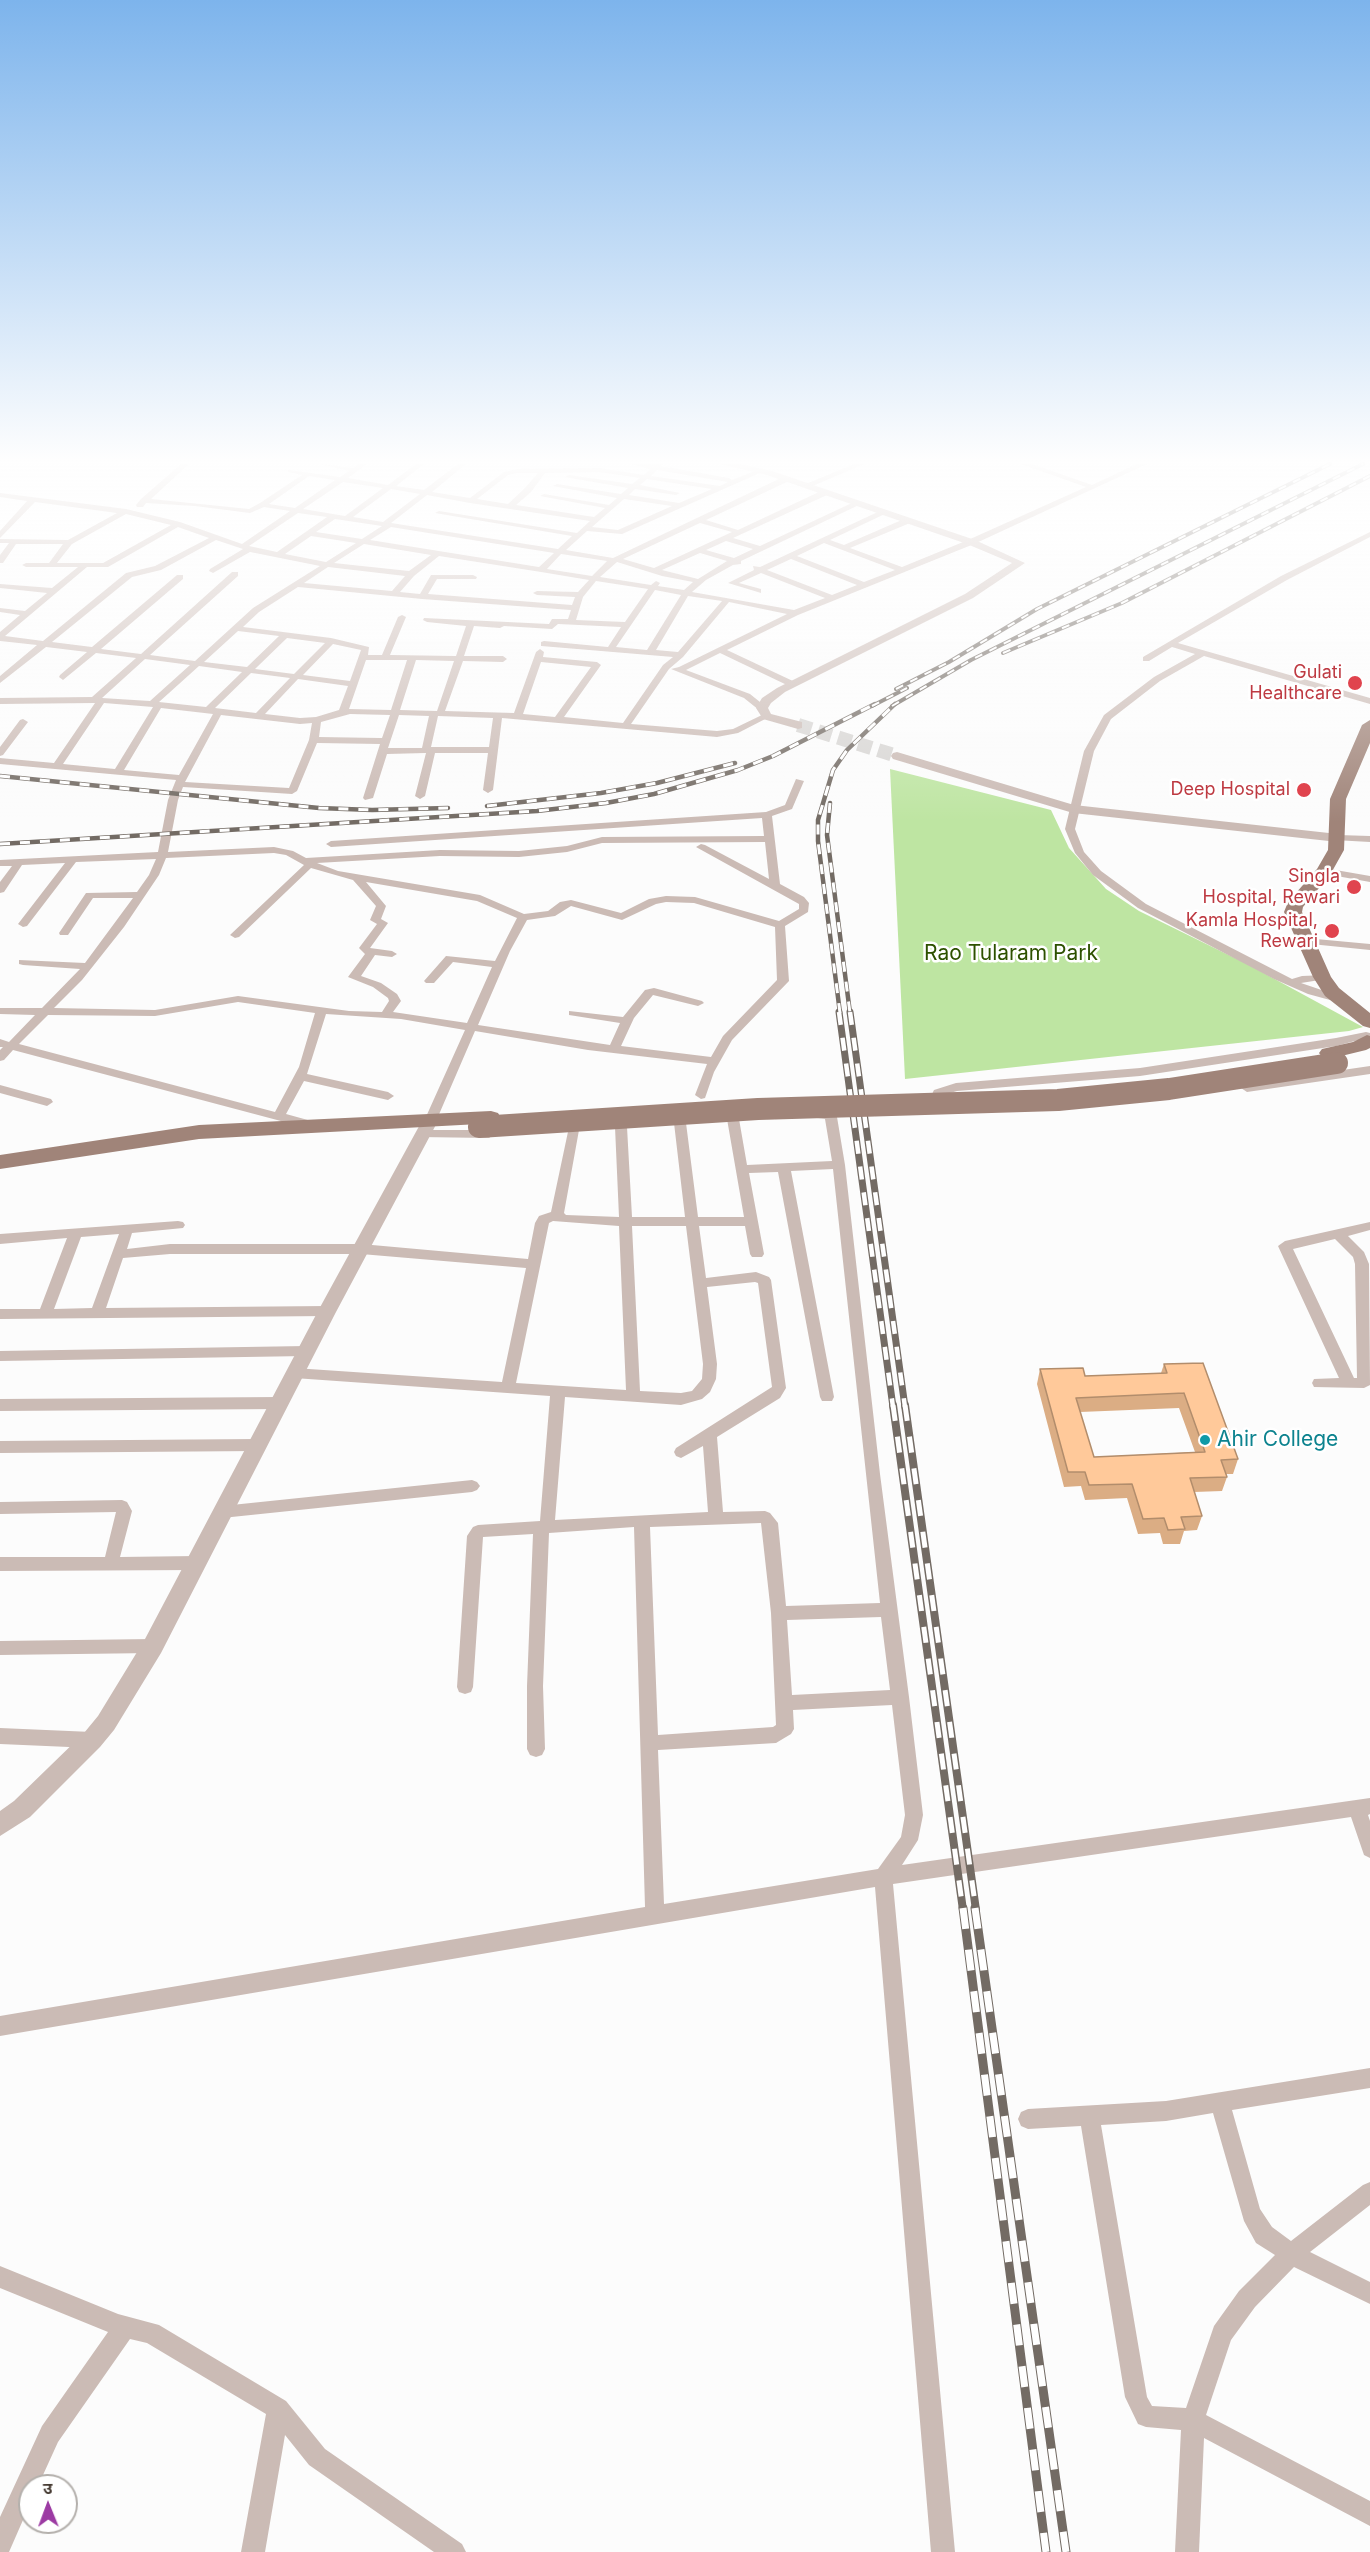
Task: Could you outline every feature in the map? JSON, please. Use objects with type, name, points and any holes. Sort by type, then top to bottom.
[{"type":"main road","points":[[0,1172],[194,1140],[247,1134],[758,1109],[1058,1100],[1191,1086],[1333,1058],[1369,1037],[1349,1022],[1344,1014],[1343,1002],[1332,993],[1322,977],[1293,912],[1294,906],[1324,871],[1336,850],[1338,799],[1370,725]]},
{"type":"main road","points":[[0,1162],[199,1132],[313,1125],[426,1127]]},
{"type":"street","points":[[0,637],[64,583]]},
{"type":"street","points":[[0,680],[118,583]]},
{"type":"street","points":[[63,677],[173,583]]},
{"type":"street","points":[[57,766],[98,701],[225,583]]},
{"type":"street","points":[[394,594],[403,583]]},
{"type":"street","points":[[422,597],[430,583]]},
{"type":"street","points":[[455,599],[468,583]]},
{"type":"street","points":[[571,622],[580,595],[590,583]]},
{"type":"street","points":[[623,583],[795,613]]},
{"type":"street","points":[[611,648],[656,583]]},
{"type":"street","points":[[651,651],[686,593],[696,583]]},
{"type":"street","points":[[732,583],[758,591]]},
{"type":"street","points":[[796,583],[832,598]]},
{"type":"street","points":[[859,583],[864,585]]},
{"type":"street","points":[[680,670],[795,613],[869,583]]},
{"type":"street","points":[[0,701],[98,701],[257,717],[317,720],[343,712],[498,715],[724,734],[735,731],[765,712],[773,695],[792,684],[969,596],[987,583]]},
{"type":"street","points":[[1146,659],[1275,583]]},
{"type":"street","points":[[118,772],[155,705],[196,663],[256,610],[294,584],[422,597],[576,608]]},
{"type":"street","points":[[0,586],[55,591]]},
{"type":"street","points":[[531,605],[539,589],[580,595]]},
{"type":"street","points":[[625,726],[666,667],[680,655],[728,600]]},
{"type":"street","points":[[500,628],[514,604]]},
{"type":"street","points":[[0,610],[27,614]]},
{"type":"street","points":[[385,657],[402,617]]},
{"type":"street","points":[[427,620],[500,628],[552,627]]},
{"type":"street","points":[[518,716],[537,659],[555,621],[627,625]]},
{"type":"street","points":[[420,796],[437,714],[471,624]]},
{"type":"street","points":[[236,628],[330,641],[366,649],[343,712]]},
{"type":"street","points":[[207,711],[285,635]]},
{"type":"street","points":[[0,637],[354,684]]},
{"type":"street","points":[[257,717],[330,641]]},
{"type":"street","points":[[544,644],[680,655]]},
{"type":"street","points":[[1171,644],[1370,701]]},
{"type":"street","points":[[720,650],[792,684]]},
{"type":"street","points":[[1201,654],[1157,679],[1107,717],[1089,751],[1074,809],[1070,829],[1076,848],[1110,885],[1142,906],[1291,983],[1343,1002]]},
{"type":"street","points":[[364,657],[503,659]]},
{"type":"street","points":[[368,798],[412,658]]},
{"type":"street","points":[[537,659],[597,665],[558,720]]},
{"type":"street","points":[[666,667],[680,670],[747,696],[765,712],[798,725]]},
{"type":"street","points":[[0,1057],[5,1045],[45,1012],[87,966],[154,875],[163,853],[173,800],[218,712]]},
{"type":"street","points":[[488,790],[498,715]]},
{"type":"street","points":[[0,761],[292,791],[314,740],[317,720]]},
{"type":"street","points":[[0,753],[23,722]]},
{"type":"street","points":[[314,740],[428,750],[494,750]]},
{"type":"street","points":[[897,756],[1074,809],[1338,838],[1370,839]]},
{"type":"street","points":[[331,844],[767,815],[789,807],[799,781]]},
{"type":"street","points":[[767,815],[775,886]]},
{"type":"street","points":[[235,935],[307,862],[440,853],[519,854],[567,849],[614,840],[770,839]]},
{"type":"street","points":[[0,863],[163,853],[274,850],[289,853],[328,872],[480,898],[524,918],[551,914],[568,903],[622,917],[656,901],[692,899],[780,925],[804,910],[805,906],[800,899],[701,848]]},
{"type":"street","points":[[23,924],[74,858]]},
{"type":"street","points":[[0,890],[19,862]]},
{"type":"street","points":[[1324,871],[1370,879]]},
{"type":"street","points":[[356,877],[381,906],[375,920],[383,924],[365,946],[365,950],[392,954]]},
{"type":"street","points":[[64,933],[90,895],[141,895]]},
{"type":"street","points":[[0,1826],[22,1809],[92,1740],[153,1646],[294,1373],[426,1127],[498,965],[524,918]]},
{"type":"street","points":[[701,1095],[705,1079],[727,1038],[783,981],[780,925]]},
{"type":"street","points":[[1305,941],[1370,947]]},
{"type":"street","points":[[372,951],[354,977],[377,985],[393,996],[395,1001],[386,1016]]},
{"type":"street","points":[[430,981],[450,958],[498,965]]},
{"type":"street","points":[[23,962],[87,966]]},
{"type":"street","points":[[1291,983],[1302,979],[1322,977]]},
{"type":"street","points":[[614,1049],[627,1021],[651,992],[698,1003]]},
{"type":"street","points":[[0,1011],[155,1013],[238,999],[386,1016],[714,1061]]},
{"type":"street","points":[[279,1116],[300,1076],[321,1010]]},
{"type":"street","points":[[573,1013],[627,1021]]},
{"type":"street","points":[[1369,1037],[1140,1072],[956,1087],[938,1093],[934,1102],[939,1109],[956,1113],[1100,1107],[1202,1095],[1370,1070]]},
{"type":"street","points":[[5,1045],[337,1131]]},
{"type":"street","points":[[300,1076],[388,1096]]},
{"type":"street","points":[[0,1089],[47,1102]]},
{"type":"street","points":[[426,1127],[453,1136],[821,1114],[831,1117],[839,1165],[888,1610],[901,1697],[914,1815],[909,1840],[883,1877],[943,2552]]},
{"type":"street","points":[[733,1119],[757,1254]]},
{"type":"street","points":[[294,1373],[681,1399],[697,1395],[705,1388],[709,1379],[710,1364],[680,1122]]},
{"type":"street","points":[[621,1126],[633,1395]]},
{"type":"street","points":[[557,1215],[573,1130]]},
{"type":"street","points":[[742,1169],[839,1165]]},
{"type":"street","points":[[784,1167],[827,1397]]},
{"type":"street","points":[[557,1215],[563,1219],[624,1222],[751,1221]]},
{"type":"street","points":[[508,1388],[532,1264],[543,1221],[557,1215]]},
{"type":"street","points":[[0,1239],[178,1225]]},
{"type":"street","points":[[1349,1383],[1286,1246],[1370,1226]]},
{"type":"street","points":[[97,1313],[127,1229]]},
{"type":"street","points":[[45,1313],[76,1233]]},
{"type":"street","points":[[1319,1383],[1367,1383],[1362,1264],[1359,1256],[1338,1234]]},
{"type":"street","points":[[118,1254],[170,1249],[361,1249],[532,1264]]},
{"type":"street","points":[[681,1452],[775,1394],[779,1388],[764,1280],[756,1277],[700,1283]]},
{"type":"street","points":[[0,1314],[327,1311]]},
{"type":"street","points":[[0,1356],[306,1351]]},
{"type":"street","points":[[536,1749],[535,1686],[544,1527],[558,1391]]},
{"type":"street","points":[[0,1405],[279,1403]]},
{"type":"street","points":[[709,1434],[716,1518]]},
{"type":"street","points":[[0,1447],[258,1445]]},
{"type":"street","points":[[222,1512],[472,1486]]},
{"type":"street","points":[[0,1508],[122,1506],[124,1511],[111,1563]]},
{"type":"street","points":[[465,1688],[475,1533],[481,1530],[642,1521],[759,1516],[769,1519],[779,1613],[785,1730],[776,1735],[650,1743]]},
{"type":"street","points":[[642,1521],[655,1914]]},
{"type":"street","points":[[0,1564],[196,1563]]},
{"type":"street","points":[[779,1613],[888,1610]]},
{"type":"street","points":[[0,1648],[153,1646]]},
{"type":"street","points":[[785,1703],[901,1697]]},
{"type":"street","points":[[0,1736],[92,1740]]},
{"type":"street","points":[[0,2026],[883,1877],[1363,1807],[1370,1849]]},
{"type":"street","points":[[1028,2119],[1166,2111],[1370,2078]]},
{"type":"street","points":[[1220,2102],[1251,2214],[1264,2235],[1291,2254],[1370,2293]]},
{"type":"street","points":[[1089,2115],[1136,2397],[1140,2409],[1146,2415],[1153,2417],[1193,2420],[1370,2514]]},
{"type":"street","points":[[1186,2552],[1193,2420],[1222,2334],[1247,2299],[1291,2254],[1370,2192]]},
{"type":"street","points":[[0,2277],[126,2326],[151,2333],[278,2409],[317,2457],[454,2552]]},
{"type":"street","points":[[0,2544],[50,2434],[126,2326]]},
{"type":"street","points":[[253,2552],[278,2409]]},
{"type":"green space","name":"Rao Tularam Park","points":[[890,769],[1051,810],[1069,848],[1106,889],[1139,911],[1247,964],[1363,1027],[1349,1031],[905,1079]]},
{"type":"building","name":"Ahir College","points":[[1203,1363],[1238,1459],[1221,1460],[1227,1477],[1190,1478],[1202,1516],[1181,1517],[1185,1529],[1168,1530],[1164,1518],[1143,1519],[1132,1484],[1089,1485],[1085,1472],[1068,1472],[1040,1369],[1083,1368],[1085,1376],[1167,1373],[1164,1364]],"holes":[[[1184,1393],[1205,1452],[1094,1457],[1076,1398]]]},
{"type":"tunnel","points":[[798,725],[897,756]]},
{"type":"railway","points":[[896,689],[949,662],[1037,609],[1089,583]]},
{"type":"railway","points":[[894,705],[971,660],[1125,583]]},
{"type":"railway","points":[[1003,653],[1122,603],[1161,583]]},
{"type":"railway","points":[[872,706],[907,688]]},
{"type":"railway","points":[[0,844],[537,811],[606,803],[654,794],[738,770],[773,756],[875,704]]},
{"type":"railway","points":[[840,1013],[818,841],[818,820],[833,770],[847,750],[894,705]]},
{"type":"railway","points":[[487,806],[601,793],[657,783],[735,763]]},
{"type":"railway","points":[[0,776],[319,808],[372,810],[448,808]]},
{"type":"railway","points":[[830,803],[827,835],[850,1013]]},
{"type":"railway","points":[[839,1012],[893,1407]]},
{"type":"railway","points":[[850,1012],[905,1407]]},
{"type":"railway","points":[[893,1405],[963,1910]]},
{"type":"railway","points":[[905,1405],[976,1910]]},
{"type":"railway","points":[[963,1908],[1046,2552]]},
{"type":"railway","points":[[975,1908],[1066,2552]]},
{"type":"place","name":"Gulati Healthcare","points":[[1355,683]]},
{"type":"place","name":"Deep Hospital","points":[[1304,790]]},
{"type":"place","name":"Singla Hospital, Rewari","points":[[1354,887]]},
{"type":"place","name":"Kamla Hospital, Rewari","points":[[1332,931]]},
{"type":"place","name":"Ahir College","points":[[1205,1440]]}]
